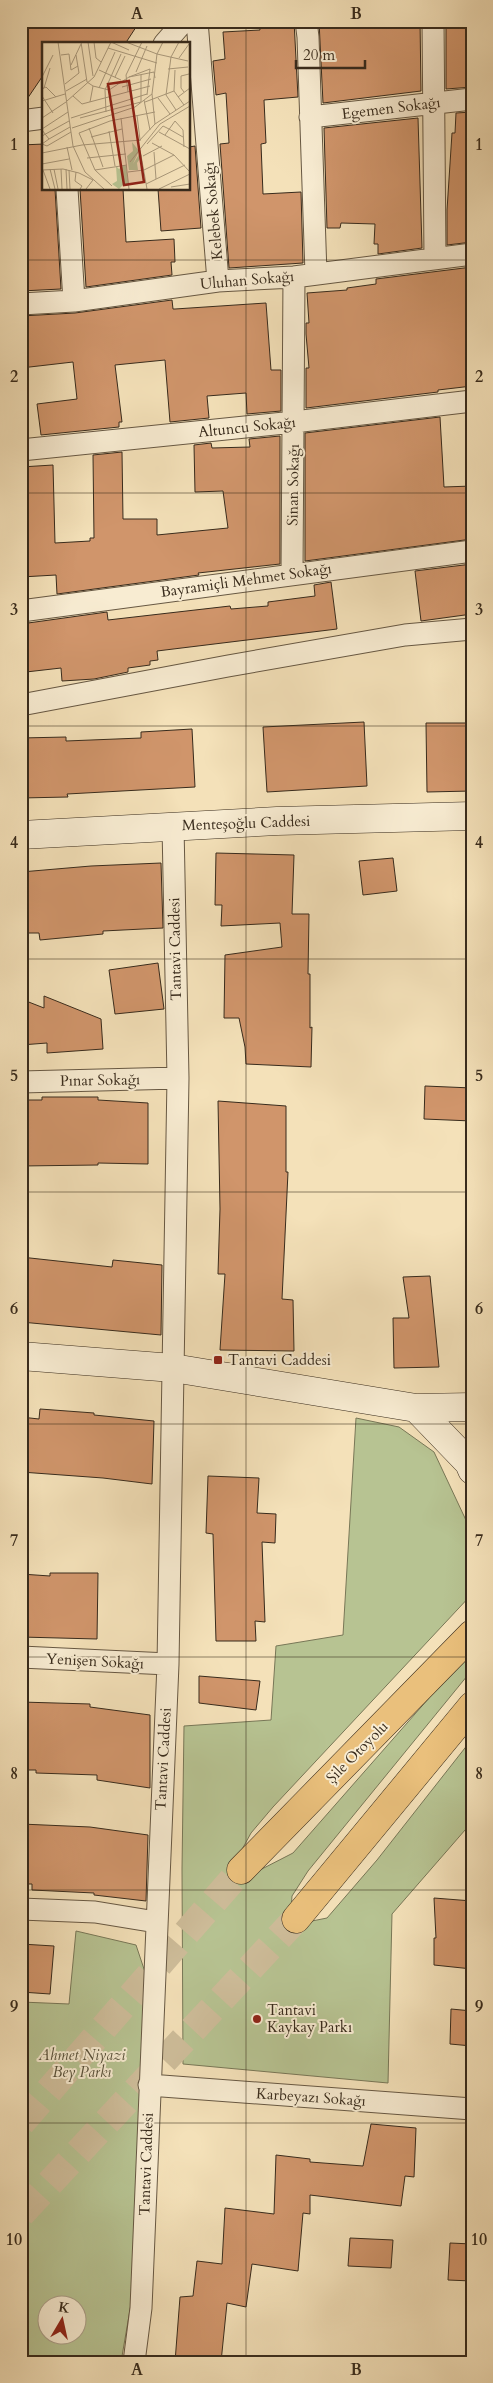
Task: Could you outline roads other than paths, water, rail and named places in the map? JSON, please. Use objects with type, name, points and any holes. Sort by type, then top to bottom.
[{"type":"highway","name":"Şile Otoyolu","points":[[241,1870],[472,1634]]},
{"type":"highway","points":[[296,1919],[472,1706]]},
{"type":"street","points":[[166,42],[184,21]]},
{"type":"street","name":"Kelebek Sokağı","points":[[197,21],[218,281]]},
{"type":"street","points":[[306,21],[316,274]]},
{"type":"street","points":[[433,21],[435,258]]},
{"type":"street","name":"Egemen Sokağı","points":[[310,117],[472,98]]},
{"type":"street","points":[[21,121],[42,118]]},
{"type":"street","points":[[67,190],[74,300]]},
{"type":"street","name":"Uluhan Sokağı","points":[[21,304],[74,300],[218,281],[294,277],[472,254]]},
{"type":"street","name":"Sinan Sokağı","points":[[292,573],[294,277]]},
{"type":"street","name":"Altuncu Sokağı","points":[[21,450],[294,422],[472,401]]},
{"type":"street","name":"Bayramiçli Mehmet Sokağı","points":[[21,611],[292,573],[472,551]]},
{"type":"street","points":[[21,705],[405,635],[472,629]]},
{"type":"street","name":"Menteşoğlu Caddesi","points":[[21,835],[173,826],[472,816]]},
{"type":"street","name":"Tantavi Caddesi","points":[[134,2362],[140,2308],[168,1664],[178,1078],[173,826]]},
{"type":"street","name":"Pınar Sokağı","points":[[21,1082],[178,1078]]},
{"type":"street","points":[[21,1356],[173,1368],[416,1408],[472,1407]]},
{"type":"street","points":[[416,1408],[471,1465]]},
{"type":"street","name":"Yenişen Sokağı","points":[[21,1657],[168,1664]]},
{"type":"street","points":[[21,1909],[95,1912],[156,1922]]},
{"type":"street","name":"Karbeyazı Sokağı","points":[[149,2085],[472,2109]]},
{"type":"tunnel","points":[[21,2123],[241,1870]]},
{"type":"tunnel","points":[[21,2214],[296,1919]]},
{"type":"place","name":"Tantavi Caddesi","points":[[218,1360]]},
{"type":"place","name":"Tantavi Kaykay Parkı","points":[[257,2019]]},
{"type":"park label","name":"Ahmet Niyazi Bey Parkı","points":[[82,2064]]}]
